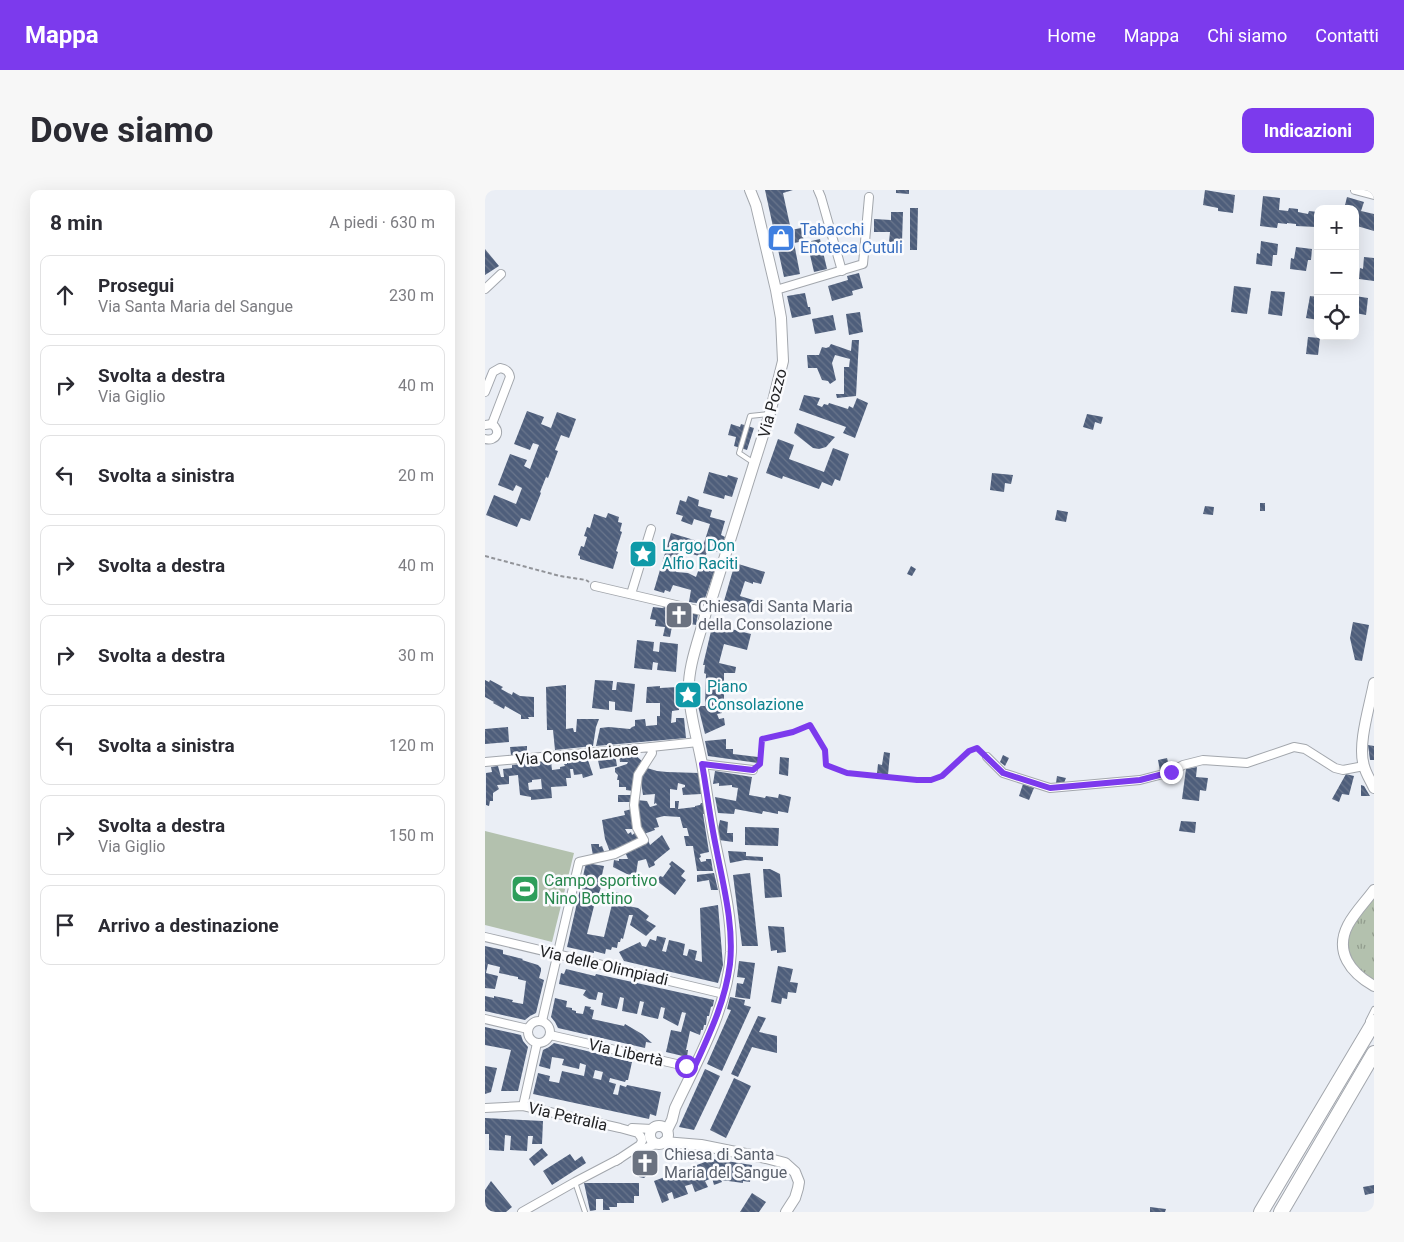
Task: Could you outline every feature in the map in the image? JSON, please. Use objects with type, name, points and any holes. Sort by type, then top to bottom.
[{"type":"highway","points":[[1261,1212],[1374,1022]]},
{"type":"highway","points":[[1281,1212],[1374,1053]]},
{"type":"street","name":"Via Pozzo","points":[[675,1108],[719,1012],[731,951],[730,926],[724,885],[715,845],[689,692],[692,666],[707,612],[755,464],[783,361],[781,318],[756,205],[750,190]]},
{"type":"street","points":[[818,190],[841,271]]},
{"type":"street","points":[[1355,190],[1374,195]]},
{"type":"street","points":[[775,290],[863,264],[869,196]]},
{"type":"street","points":[[485,289],[501,274]]},
{"type":"street","points":[[485,392],[493,372],[500,368],[509,373],[510,377],[489,425],[496,427],[497,435],[495,439],[485,439]]},
{"type":"street","points":[[631,594],[651,529]]},
{"type":"street","points":[[595,586],[707,612]]},
{"type":"street","points":[[1374,683],[1363,740],[1362,756],[1364,766],[1374,788]]},
{"type":"street","points":[[651,747],[698,742]]},
{"type":"street","name":"Via Consolazione","points":[[485,762],[651,747],[652,753],[638,775],[634,805],[637,828],[644,840],[615,854],[579,862],[557,954]]},
{"type":"street","points":[[987,757],[1003,773],[1050,788],[1140,780],[1171,772],[1183,765],[1203,760],[1247,763],[1294,747],[1305,750],[1335,768],[1343,770],[1364,766]]},
{"type":"street","points":[[702,764],[753,770]]},
{"type":"street","points":[[1370,984],[1351,968],[1343,949],[1343,937],[1351,920],[1374,890]]},
{"type":"street","name":"Via delle Olimpiadi","points":[[485,937],[724,994]]},
{"type":"street","points":[[523,1106],[536,1046],[554,1035],[543,1017],[557,954]]},
{"type":"street","points":[[485,1019],[525,1028],[543,1017]]},
{"type":"street","points":[[525,1028],[536,1046]]},
{"type":"street","name":"Via Libertà","points":[[554,1035],[694,1068]]},
{"type":"street","name":"Via Petralia","points":[[485,1108],[523,1106],[620,1128]]},
{"type":"street","points":[[675,1108],[662,1122],[653,1128],[650,1136],[654,1142],[701,1145],[767,1158],[785,1164],[795,1172],[799,1182],[795,1198],[786,1212]]},
{"type":"street","points":[[522,1212],[616,1161],[661,1143],[668,1137],[667,1131],[675,1108]]},
{"type":"street","points":[[620,1128],[653,1128],[661,1126],[667,1131],[701,1145]]},
{"type":"street","points":[[616,1161],[640,1145],[642,1141],[638,1133],[620,1128]]},
{"type":"lane","points":[[755,464],[739,453],[750,416],[770,413]]},
{"type":"lane","points":[[1360,1046],[1369,1017],[1374,1009]]},
{"type":"lane","points":[[575,1182],[585,1212]]},
{"type":"path","points":[[485,556],[560,576],[586,580],[595,586]]},
{"type":"path","points":[[753,770],[760,764],[762,739],[793,732],[810,725],[825,750],[826,765],[847,773],[931,780],[942,776],[969,751],[977,748],[987,757]]},
{"type":"green space","name":"Campo sportivo Nino Bottino","points":[[485,831],[574,853],[552,942],[485,925]]},
{"type":"green space","points":[[1374,896],[1374,980],[1360,970],[1352,960],[1348,950],[1352,930]]},
{"type":"building","points":[[765,190],[793,190],[783,193],[791,230],[801,228],[804,241],[794,243],[800,274],[784,277]]},
{"type":"building","points":[[896,190],[909,190],[909,194],[896,193]]},
{"type":"building","points":[[1205,190],[1235,195],[1233,213],[1218,211],[1218,208],[1203,205]]},
{"type":"building","points":[[1263,196],[1280,198],[1279,210],[1298,209],[1298,212],[1308,214],[1309,211],[1314,212],[1314,227],[1296,226],[1296,224],[1287,223],[1278,223],[1277,228],[1260,226]]},
{"type":"building","points":[[1347,197],[1364,202],[1361,211],[1374,214],[1374,231],[1359,227],[1359,205],[1345,205]]},
{"type":"building","points":[[910,208],[918,208],[917,250],[910,250]]},
{"type":"building","points":[[891,212],[903,212],[902,242],[889,242],[890,232],[874,232],[874,219],[891,220]]},
{"type":"building","points":[[820,239],[827,269],[814,272],[807,242]]},
{"type":"building","points":[[1261,241],[1278,244],[1277,255],[1273,255],[1272,266],[1256,264],[1257,253],[1260,254]]},
{"type":"building","points":[[1296,247],[1312,249],[1311,260],[1308,260],[1306,271],[1290,269],[1291,258],[1294,259]]},
{"type":"building","points":[[485,249],[499,266],[485,275]]},
{"type":"building","points":[[1364,257],[1374,258],[1374,281],[1359,279],[1360,268],[1363,269]]},
{"type":"building","points":[[859,273],[863,288],[852,291],[853,295],[832,301],[828,286],[848,280],[847,276]]},
{"type":"building","points":[[1234,286],[1251,288],[1247,314],[1231,312]]},
{"type":"building","points":[[1271,291],[1285,292],[1282,316],[1268,314]]},
{"type":"building","points":[[805,293],[811,314],[792,318],[787,296]]},
{"type":"building","points":[[1310,296],[1314,296],[1314,319],[1306,318]]},
{"type":"building","points":[[1359,297],[1368,298],[1366,315],[1359,314]]},
{"type":"building","points":[[860,312],[863,332],[849,335],[846,314]]},
{"type":"building","points":[[833,315],[836,330],[815,334],[812,319]]},
{"type":"building","points":[[1308,337],[1320,340],[1318,355],[1306,354]]},
{"type":"building","points":[[852,340],[859,340],[856,396],[837,398],[836,394],[844,394],[844,367],[849,367],[850,359],[835,355],[832,363],[836,380],[830,384],[828,381],[822,380],[817,368],[808,368],[807,355],[819,355],[822,347],[829,347],[831,344],[851,351]]},
{"type":"building","points":[[804,395],[820,398],[817,405],[822,407],[824,404],[828,405],[829,403],[848,409],[849,406],[853,408],[857,398],[868,403],[855,438],[843,433],[846,427],[799,410]]},
{"type":"building","points":[[527,411],[544,417],[541,424],[551,428],[557,412],[576,419],[569,438],[561,435],[555,450],[558,451],[530,521],[521,518],[517,527],[486,515],[494,495],[516,504],[522,488],[516,485],[513,491],[498,485],[510,454],[527,460],[524,466],[530,469],[539,445],[533,443],[530,450],[514,444]]},
{"type":"building","points":[[1087,414],[1103,417],[1101,424],[1095,422],[1093,430],[1083,427]]},
{"type":"building","points":[[797,423],[835,437],[826,447],[813,448],[794,433]]},
{"type":"building","points":[[731,424],[740,427],[741,424],[754,428],[747,450],[734,446],[736,437],[728,435]]},
{"type":"building","points":[[778,439],[794,445],[789,459],[824,472],[833,448],[849,454],[840,481],[835,479],[832,486],[822,482],[819,489],[783,476],[782,479],[766,473]]},
{"type":"building","points":[[709,472],[738,478],[732,497],[725,495],[724,499],[703,493]]},
{"type":"building","points":[[992,473],[1013,475],[1011,484],[1005,483],[1004,492],[990,490]]},
{"type":"building","points":[[688,496],[699,500],[698,506],[712,510],[710,517],[725,521],[721,535],[725,537],[721,553],[708,549],[705,558],[680,548],[677,559],[680,560],[676,572],[688,573],[696,577],[701,563],[716,567],[703,604],[689,602],[691,590],[673,585],[670,592],[665,590],[664,593],[654,590],[671,533],[704,543],[710,524],[694,519],[692,525],[681,521],[683,516],[676,514],[680,500],[686,502]]},
{"type":"building","points":[[1260,503],[1265,503],[1265,511],[1260,511]]},
{"type":"building","points":[[1205,506],[1214,507],[1213,515],[1203,514]]},
{"type":"building","points":[[1057,510],[1068,512],[1066,522],[1055,520]]},
{"type":"building","points":[[608,513],[619,517],[618,522],[622,523],[620,531],[622,532],[613,569],[580,559],[578,555],[581,546],[584,547],[587,537],[584,536],[587,527],[590,528],[594,514],[606,518]]},
{"type":"building","points":[[735,563],[765,572],[761,584],[745,581],[740,596],[763,603],[759,614],[736,610],[736,612],[722,608]]},
{"type":"building","points":[[911,566],[916,569],[912,576],[907,574]]},
{"type":"building","points":[[653,607],[665,607],[698,614],[696,625],[673,621],[670,637],[663,636],[665,627],[655,626],[656,620],[650,619]]},
{"type":"building","points":[[1353,622],[1369,625],[1362,661],[1355,660],[1350,638]]},
{"type":"building","points":[[712,627],[726,630],[727,628],[751,634],[747,650],[724,644],[719,663],[736,667],[735,673],[724,673],[724,708],[721,707],[722,713],[717,714],[719,719],[724,718],[725,725],[705,734],[698,706],[705,706],[706,674],[704,673],[705,665],[703,665]]},
{"type":"building","points":[[637,640],[654,642],[653,651],[659,652],[660,642],[678,644],[676,672],[657,670],[658,663],[653,662],[652,670],[634,668]]},
{"type":"building","points":[[485,680],[489,682],[490,680],[503,687],[501,689],[512,695],[513,692],[520,696],[534,697],[534,717],[521,719],[521,715],[505,706],[504,709],[485,697]]},
{"type":"building","points":[[595,680],[613,681],[612,690],[616,690],[617,682],[635,684],[632,712],[615,710],[615,702],[609,701],[609,710],[592,708]]},
{"type":"building","points":[[566,685],[566,729],[573,728],[574,732],[576,732],[577,719],[599,719],[593,746],[555,750],[553,730],[547,730],[546,687]]},
{"type":"building","points":[[660,686],[660,688],[678,687],[679,710],[672,711],[671,723],[676,722],[676,718],[684,718],[686,738],[596,746],[600,728],[630,729],[635,726],[635,720],[645,719],[646,726],[657,725],[657,716],[660,716],[660,703],[646,703],[647,687]]},
{"type":"building","points":[[508,727],[509,742],[485,744],[485,729]]},
{"type":"building","points":[[726,739],[726,749],[733,749],[733,754],[758,757],[758,763],[708,756],[705,741]]},
{"type":"building","points":[[1368,745],[1374,746],[1374,760],[1370,760]]},
{"type":"building","points":[[527,746],[527,751],[519,752],[519,755],[511,755],[510,747]]},
{"type":"building","points":[[884,752],[890,753],[888,775],[877,773],[878,764],[882,765]]},
{"type":"building","points":[[633,753],[643,762],[634,774],[633,791],[626,790],[626,787],[619,787],[615,768],[628,762],[620,762],[619,754]]},
{"type":"building","points":[[615,754],[617,766],[600,769],[597,756]]},
{"type":"building","points":[[1003,755],[1009,758],[1005,766],[1000,762]]},
{"type":"building","points":[[587,757],[593,775],[583,778],[582,774],[574,775],[573,769],[570,769],[571,778],[566,778],[567,786],[551,787],[552,798],[531,800],[531,797],[520,795],[518,775],[509,776],[509,784],[497,785],[499,789],[493,793],[493,801],[490,801],[489,806],[486,805],[486,773],[492,772],[491,767],[498,766],[501,777],[504,777],[503,769],[512,768],[512,765],[551,761],[552,770],[565,766],[564,764],[567,764],[567,759]],"holes":[[[541,779],[542,789],[529,790],[528,783],[532,782],[532,780]]]},
{"type":"building","points":[[780,757],[789,758],[788,776],[779,774]]},
{"type":"building","points":[[1167,758],[1170,769],[1160,771],[1158,760]]},
{"type":"building","points":[[1197,767],[1196,777],[1208,778],[1206,791],[1200,790],[1199,801],[1182,799],[1186,769]]},
{"type":"building","points":[[647,768],[667,772],[699,773],[701,794],[683,795],[682,788],[685,785],[678,783],[677,790],[670,789],[670,808],[675,808],[675,801],[679,801],[678,809],[695,807],[704,803],[705,814],[703,814],[709,852],[700,854],[701,857],[699,858],[701,862],[711,859],[713,871],[697,871],[693,846],[686,846],[684,836],[689,836],[687,828],[683,828],[680,817],[664,816],[656,818],[659,827],[644,834],[639,825],[636,800],[647,801],[650,807],[657,805],[656,803],[654,804],[655,794],[643,795],[640,776]]},
{"type":"building","points":[[715,771],[752,777],[749,795],[778,798],[779,794],[791,797],[788,813],[778,811],[778,814],[763,811],[762,814],[735,809],[734,814],[718,813],[715,797],[736,801],[738,788],[732,787],[732,785],[719,786],[719,783],[713,784]]},
{"type":"building","points":[[1346,774],[1354,776],[1349,795],[1342,794],[1339,802],[1332,799]]},
{"type":"building","points":[[1057,776],[1066,778],[1064,783],[1056,783]]},
{"type":"building","points":[[1023,784],[1034,788],[1029,800],[1019,796]]},
{"type":"building","points":[[1361,785],[1364,786],[1370,796],[1361,796]]},
{"type":"building","points":[[618,795],[633,795],[633,802],[618,802]]},
{"type":"building","points":[[632,809],[635,829],[625,829],[628,834],[631,832],[632,835],[636,832],[639,839],[610,852],[605,839],[602,820],[625,815],[624,811]]},
{"type":"building","points":[[720,820],[728,822],[727,833],[733,833],[733,842],[719,840],[716,828],[718,829]]},
{"type":"building","points":[[1181,821],[1196,822],[1195,833],[1179,831]]},
{"type":"building","points":[[745,827],[779,828],[778,846],[745,845]]},
{"type":"building","points":[[662,835],[670,849],[654,862],[655,865],[649,868],[646,859],[638,861],[636,874],[631,876],[613,867],[614,860],[628,859],[625,852],[648,840],[650,845]]},
{"type":"building","points":[[591,844],[599,844],[599,847],[602,846],[605,854],[593,856]]},
{"type":"building","points":[[728,851],[746,852],[746,856],[763,857],[763,861],[745,860],[730,863]]},
{"type":"building","points":[[672,861],[685,871],[681,876],[686,880],[675,895],[657,881],[660,876],[663,877],[671,866],[669,864]]},
{"type":"building","points":[[586,863],[604,866],[602,875],[612,877],[611,884],[602,883],[598,898],[596,898],[587,934],[604,937],[615,892],[623,894],[623,902],[628,903],[628,906],[638,908],[649,916],[646,920],[656,926],[646,936],[630,925],[633,915],[629,915],[623,939],[621,938],[620,942],[618,942],[617,948],[606,949],[605,954],[567,947]]},
{"type":"building","points":[[763,869],[770,869],[780,874],[782,897],[765,898]]},
{"type":"building","points":[[714,873],[718,890],[711,890],[709,880],[697,882],[697,875]]},
{"type":"building","points":[[750,873],[758,946],[742,946],[733,875]]},
{"type":"building","points":[[718,905],[723,965],[718,983],[624,961],[619,952],[640,942],[642,946],[646,947],[650,939],[656,941],[657,936],[666,938],[662,951],[666,952],[669,940],[678,942],[685,944],[683,955],[687,956],[689,949],[697,951],[695,960],[702,962],[700,908]]},
{"type":"building","points":[[768,926],[784,927],[786,952],[777,953],[777,950],[771,951]]},
{"type":"building","points":[[485,946],[503,950],[503,954],[523,959],[541,968],[539,978],[544,980],[536,1013],[525,1020],[485,1011],[485,996],[513,1000],[512,1002],[523,1004],[526,981],[518,979],[518,977],[499,973],[500,967],[488,964],[486,973],[498,976],[495,989],[485,988]]},
{"type":"building","points":[[739,961],[755,963],[750,999],[735,997],[737,983],[743,984],[745,978],[737,977]]},
{"type":"building","points":[[778,966],[793,969],[790,982],[798,983],[796,993],[788,992],[787,999],[782,998],[781,1004],[771,1002]]},
{"type":"building","points":[[566,969],[714,1000],[713,1006],[700,1035],[690,1031],[686,1050],[688,1050],[687,1057],[666,1052],[671,1030],[681,1032],[686,1013],[682,1012],[678,1026],[663,1018],[665,1008],[661,1007],[658,1019],[641,1015],[644,1002],[640,1001],[637,1014],[622,1011],[624,998],[620,997],[617,1009],[601,1005],[603,993],[598,992],[596,1000],[589,999],[583,995],[586,990],[559,984],[561,973],[564,974]]},
{"type":"building","points":[[730,997],[745,1000],[744,1005],[751,1007],[722,1071],[707,1064],[731,1010],[727,1009]]},
{"type":"building","points":[[555,998],[567,1001],[566,1007],[572,1008],[576,1013],[583,1014],[585,1006],[591,1007],[590,1009],[594,1010],[592,1019],[624,1026],[625,1024],[642,1034],[652,1043],[646,1042],[645,1048],[558,1028],[551,1017]]},
{"type":"building","points":[[758,1016],[766,1018],[759,1032],[777,1036],[777,1053],[752,1047],[738,1077],[731,1074]]},
{"type":"building","points":[[485,1027],[521,1035],[528,1047],[518,1091],[501,1091],[511,1050],[485,1045]]},
{"type":"building","points":[[554,1043],[632,1062],[628,1080],[625,1082],[610,1078],[609,1082],[616,1084],[613,1094],[618,1095],[620,1085],[661,1092],[656,1116],[650,1114],[649,1119],[533,1094],[538,1073],[550,1076],[549,1081],[559,1083],[562,1071],[584,1076],[586,1065],[580,1063],[579,1069],[562,1065],[564,1059],[552,1057],[550,1069],[539,1066],[543,1050]],"holes":[[[595,1070],[603,1072],[601,1080],[593,1078]]]},
{"type":"building","points":[[485,1066],[497,1068],[491,1092],[485,1094]]},
{"type":"building","points":[[705,1069],[720,1076],[694,1130],[679,1127]]},
{"type":"building","points":[[734,1078],[751,1086],[726,1138],[710,1130]]},
{"type":"building","points":[[485,1118],[543,1121],[542,1144],[532,1144],[533,1136],[528,1136],[527,1151],[510,1150],[511,1136],[505,1135],[504,1151],[489,1150],[489,1134],[485,1134]]},
{"type":"building","points":[[542,1148],[548,1155],[534,1166],[529,1159]]},
{"type":"building","points":[[570,1154],[575,1161],[582,1156],[586,1163],[552,1185],[543,1171]]},
{"type":"building","name":"Chiesa di Santa Maria del Sangue","points":[[648,1154],[658,1165],[644,1178],[639,1177],[638,1173],[634,1170],[635,1164]]},
{"type":"building","points":[[713,1159],[752,1165],[750,1182],[721,1180],[722,1182],[714,1185],[712,1178],[705,1181],[708,1187],[695,1192],[692,1184],[685,1186],[688,1194],[674,1199],[672,1192],[667,1194],[669,1200],[662,1203],[654,1181]]},
{"type":"building","points":[[491,1181],[512,1207],[506,1212],[488,1212],[485,1209],[485,1190]]},
{"type":"building","points":[[584,1183],[639,1183],[639,1196],[634,1196],[634,1203],[617,1203],[617,1207],[609,1207],[610,1210],[603,1210],[603,1199],[596,1199],[596,1210],[590,1211]]},
{"type":"building","points":[[1374,1185],[1374,1193],[1365,1195],[1363,1187]]},
{"type":"building","points":[[752,1193],[766,1202],[759,1212],[740,1212]]},
{"type":"building","points":[[1150,1207],[1166,1209],[1165,1212],[1150,1212]]},
{"type":"place","name":"Tabacchi Enoteca Cutuli","points":[[781,238]]},
{"type":"place","name":"Largo Don Alfio Raciti","points":[[643,554]]},
{"type":"place","name":"Chiesa di Santa Maria della Consolazione","points":[[679,615]]},
{"type":"place","name":"Piano Consolazione","points":[[688,695]]},
{"type":"place","name":"Campo sportivo Nino Bottino","points":[[525,889]]},
{"type":"place","name":"Chiesa di Santa Maria del Sangue","points":[[645,1163]]},
{"type":"route","points":[[686,1066],[694,1068],[719,1012],[731,951],[730,926],[724,885],[715,845],[702,764],[753,770],[760,764],[762,739],[793,732],[810,725],[825,750],[826,765],[847,773],[917,780],[937,779],[969,751],[977,748],[1003,773],[1050,788],[1140,780],[1171,772]]}]
